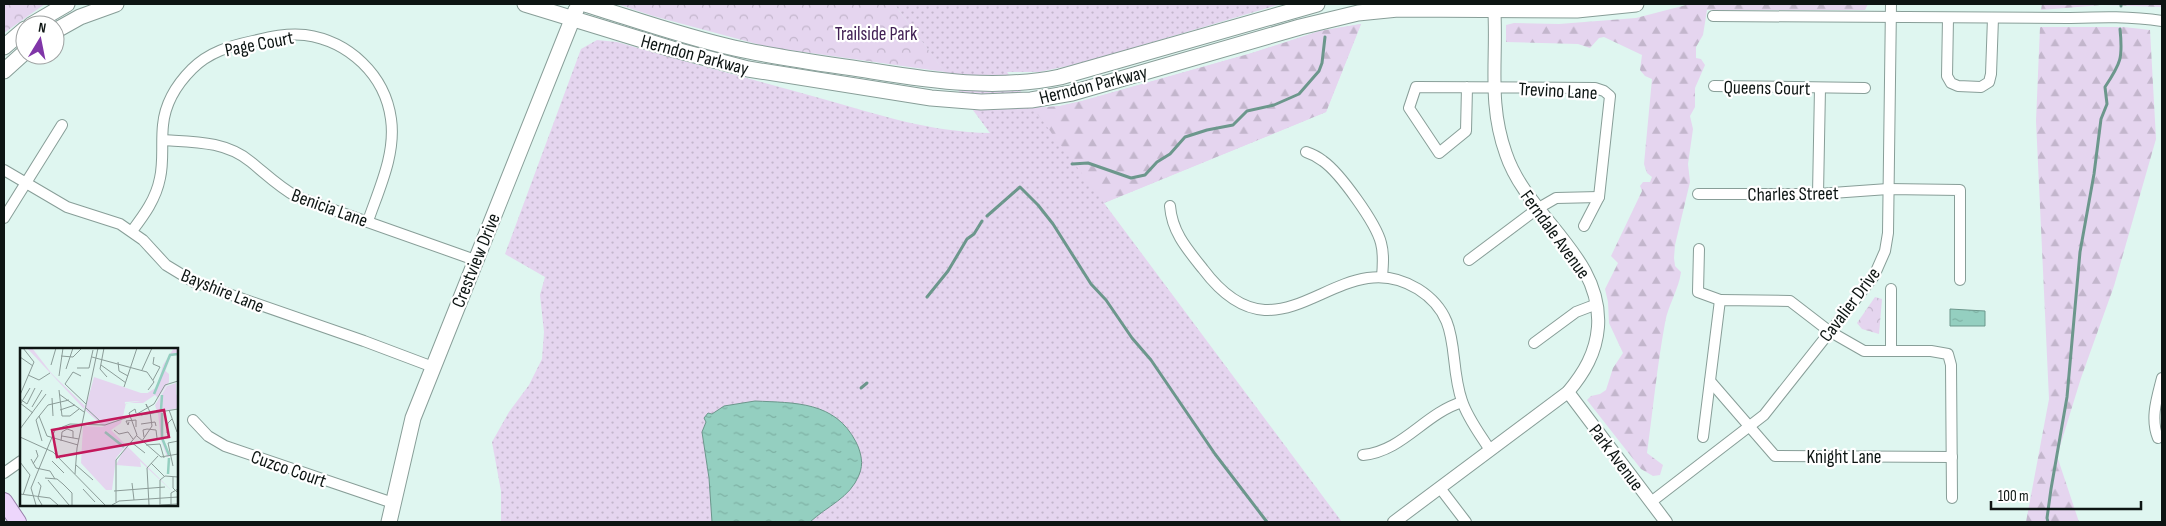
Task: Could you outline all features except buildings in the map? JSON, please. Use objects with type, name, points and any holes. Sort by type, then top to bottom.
[{"type":"main road","points":[[48,15],[67,4]]},
{"type":"main road","points":[[65,25],[80,17],[116,4]]},
{"type":"main road","name":"Herndon Parkway","points":[[525,4],[576,11],[672,49],[766,73],[966,102],[1005,102],[1050,98],[1291,29],[1358,13],[1398,9],[1495,6],[1577,10],[1636,4]]},
{"type":"main road","name":"Herndon Parkway","points":[[585,4],[710,42],[769,55],[929,80],[968,84],[995,84],[1042,81],[1060,77],[1317,4]]},
{"type":"main road","name":"Crestview Drive","points":[[389,522],[413,418],[576,11]]},
{"type":"main road","points":[[4,47],[15,38]]},
{"type":"main road","points":[[4,70],[15,61]]},
{"type":"main road","points":[[4,501],[18,522]]},
{"type":"street","name":"Cavalier Drive","points":[[1651,502],[1764,415],[1829,331],[1866,287],[1882,262],[1888,233],[1890,4]]},
{"type":"street","name":"Ferndale Avenue","points":[[1394,522],[1568,392],[1587,366],[1598,331],[1597,304],[1593,286],[1578,260],[1537,209],[1516,177],[1506,156],[1495,113],[1493,88],[1495,6]]},
{"type":"street","points":[[1713,16],[2068,18],[2108,15],[2162,21]]},
{"type":"street","points":[[1948,18],[1947,76],[1951,82],[1958,86],[1974,87],[1981,87],[1989,82],[1993,18]]},
{"type":"street","name":"Page Court","points":[[132,231],[155,195],[163,164],[166,111],[173,94],[192,68],[212,54],[234,45],[289,35],[319,38],[332,42],[358,58],[369,70],[385,95],[391,118],[391,149],[368,221]]},
{"type":"street","name":"Queens Court","points":[[1714,86],[1865,88]]},
{"type":"street","points":[[1467,88],[1466,131],[1439,153],[1408,108],[1416,87],[1493,88]]},
{"type":"street","name":"Trevino Lane","points":[[1493,88],[1595,88],[1604,91],[1610,96],[1599,197],[1584,226]]},
{"type":"street","name":"Queens Court","points":[[1818,194],[1820,88]]},
{"type":"street","points":[[4,218],[62,125]]},
{"type":"street","name":"Benicia Lane","points":[[163,140],[206,142],[221,146],[250,161],[272,182],[297,197],[475,260]]},
{"type":"street","points":[[1306,152],[1323,160],[1332,168],[1370,218],[1381,242],[1383,256],[1382,277]]},
{"type":"street","name":"Bayshire Lane","points":[[4,170],[67,207],[107,218],[132,231],[166,265],[194,282],[364,341],[432,367]]},
{"type":"street","name":"Charles Street","points":[[1698,194],[1818,194],[1888,189],[1960,190],[1960,280]]},
{"type":"street","points":[[1469,260],[1537,209],[1556,198],[1599,197]]},
{"type":"street","points":[[1170,206],[1171,217],[1179,238],[1215,286],[1226,296],[1250,308],[1281,310],[1356,280],[1382,277],[1405,282],[1418,289],[1438,307],[1451,333],[1458,387],[1462,402],[1469,418],[1490,450]]},
{"type":"street","points":[[1699,249],[1698,292],[1720,300],[1790,301],[1829,331],[1864,351],[1931,351],[1948,354],[1951,365],[1952,498]]},
{"type":"street","points":[[1891,289],[1891,351]]},
{"type":"street","points":[[1703,437],[1720,300]]},
{"type":"street","points":[[1534,343],[1576,312],[1597,304]]},
{"type":"street","points":[[2158,438],[2154,421],[2154,410],[2162,378]]},
{"type":"street","name":"Knight Lane","points":[[1710,381],[1775,456],[1952,457]]},
{"type":"street","name":"Park Avenue","points":[[1568,392],[1666,522]]},
{"type":"street","points":[[1363,455],[1383,452],[1442,409],[1462,402]]},
{"type":"street","name":"Cuzco Court","points":[[193,420],[208,436],[225,446],[393,503]]},
{"type":"street","points":[[4,473],[20,462]]},
{"type":"street","points":[[1440,488],[1466,522]]},
{"type":"green space","points":[[4,4],[45,4],[29,15],[15,15],[15,25],[4,33]]},
{"type":"green space","name":"Trailside Park","points":[[617,4],[894,4],[945,72],[768,47],[653,16]]},
{"type":"green space","points":[[894,4],[1281,4],[1082,63],[1039,72],[1007,72],[1033,108],[1060,106],[1082,101],[1252,53],[1320,31],[1361,24],[1326,112],[1104,203],[1342,522],[501,522],[501,491],[492,442],[509,412],[529,385],[542,359],[544,332],[540,295],[545,277],[505,254],[581,49],[597,40],[617,42],[905,122],[947,130],[990,133]]},
{"type":"green space","points":[[1690,4],[1868,4],[1865,10],[1707,10],[1703,35],[1696,47],[1696,58],[1701,59],[1705,65],[1695,88],[1695,107],[1690,116],[1693,129],[1688,164],[1690,182],[1675,245],[1675,266],[1681,272],[1665,323],[1647,453],[1663,465],[1660,475],[1653,476],[1641,469],[1587,400],[1591,396],[1606,390],[1613,368],[1623,353],[1609,323],[1605,289],[1618,263],[1611,256],[1642,191],[1640,186],[1643,182],[1650,182],[1652,177],[1647,173],[1644,164],[1652,79],[1645,76],[1640,70],[1642,55],[1604,37],[1599,38],[1590,48],[1578,44],[1506,42],[1506,25],[1514,23],[1559,24],[1636,18]]},
{"type":"green space","points":[[2042,4],[2162,4],[2162,7],[2102,5],[2041,10]]},
{"type":"green space","points":[[1361,24],[1326,112],[1104,203],[1033,108],[1060,106],[1082,101],[1252,53],[1320,31]]},
{"type":"green space","points":[[2040,27],[2124,27],[2150,30],[2156,139],[2114,286],[2081,378],[2057,456],[2079,522],[2026,522],[2049,399],[2036,121]]},
{"type":"green space","points":[[1875,297],[1882,299],[1879,334],[1862,329],[1857,323]]},
{"type":"water","points":[[1950,309],[1985,311],[1985,326],[1950,326]]},
{"type":"water","points":[[755,401],[799,404],[825,412],[837,419],[847,429],[858,446],[861,467],[855,483],[844,496],[810,522],[712,522],[709,478],[702,432],[706,422],[704,418],[708,413],[712,414],[724,406]]},
{"type":"waterway","points":[[2048,522],[2051,489],[2067,397],[2080,252],[2094,174],[2101,119],[2107,104],[2105,87],[2120,60],[2120,29]]},
{"type":"waterway","points":[[1072,164],[1088,163],[1131,178],[1145,175],[1157,162],[1170,154],[1185,137],[1233,125],[1247,111],[1274,105],[1299,94],[1319,71],[1322,63],[1325,37]]},
{"type":"waterway","points":[[987,216],[1020,187],[1038,205],[1053,224],[1091,284],[1106,300],[1132,338],[1151,360],[1215,454],[1267,522]]},
{"type":"waterway","points":[[927,297],[948,271],[967,239],[974,234],[982,221]]},
{"type":"waterway","points":[[861,388],[867,383]]}]
